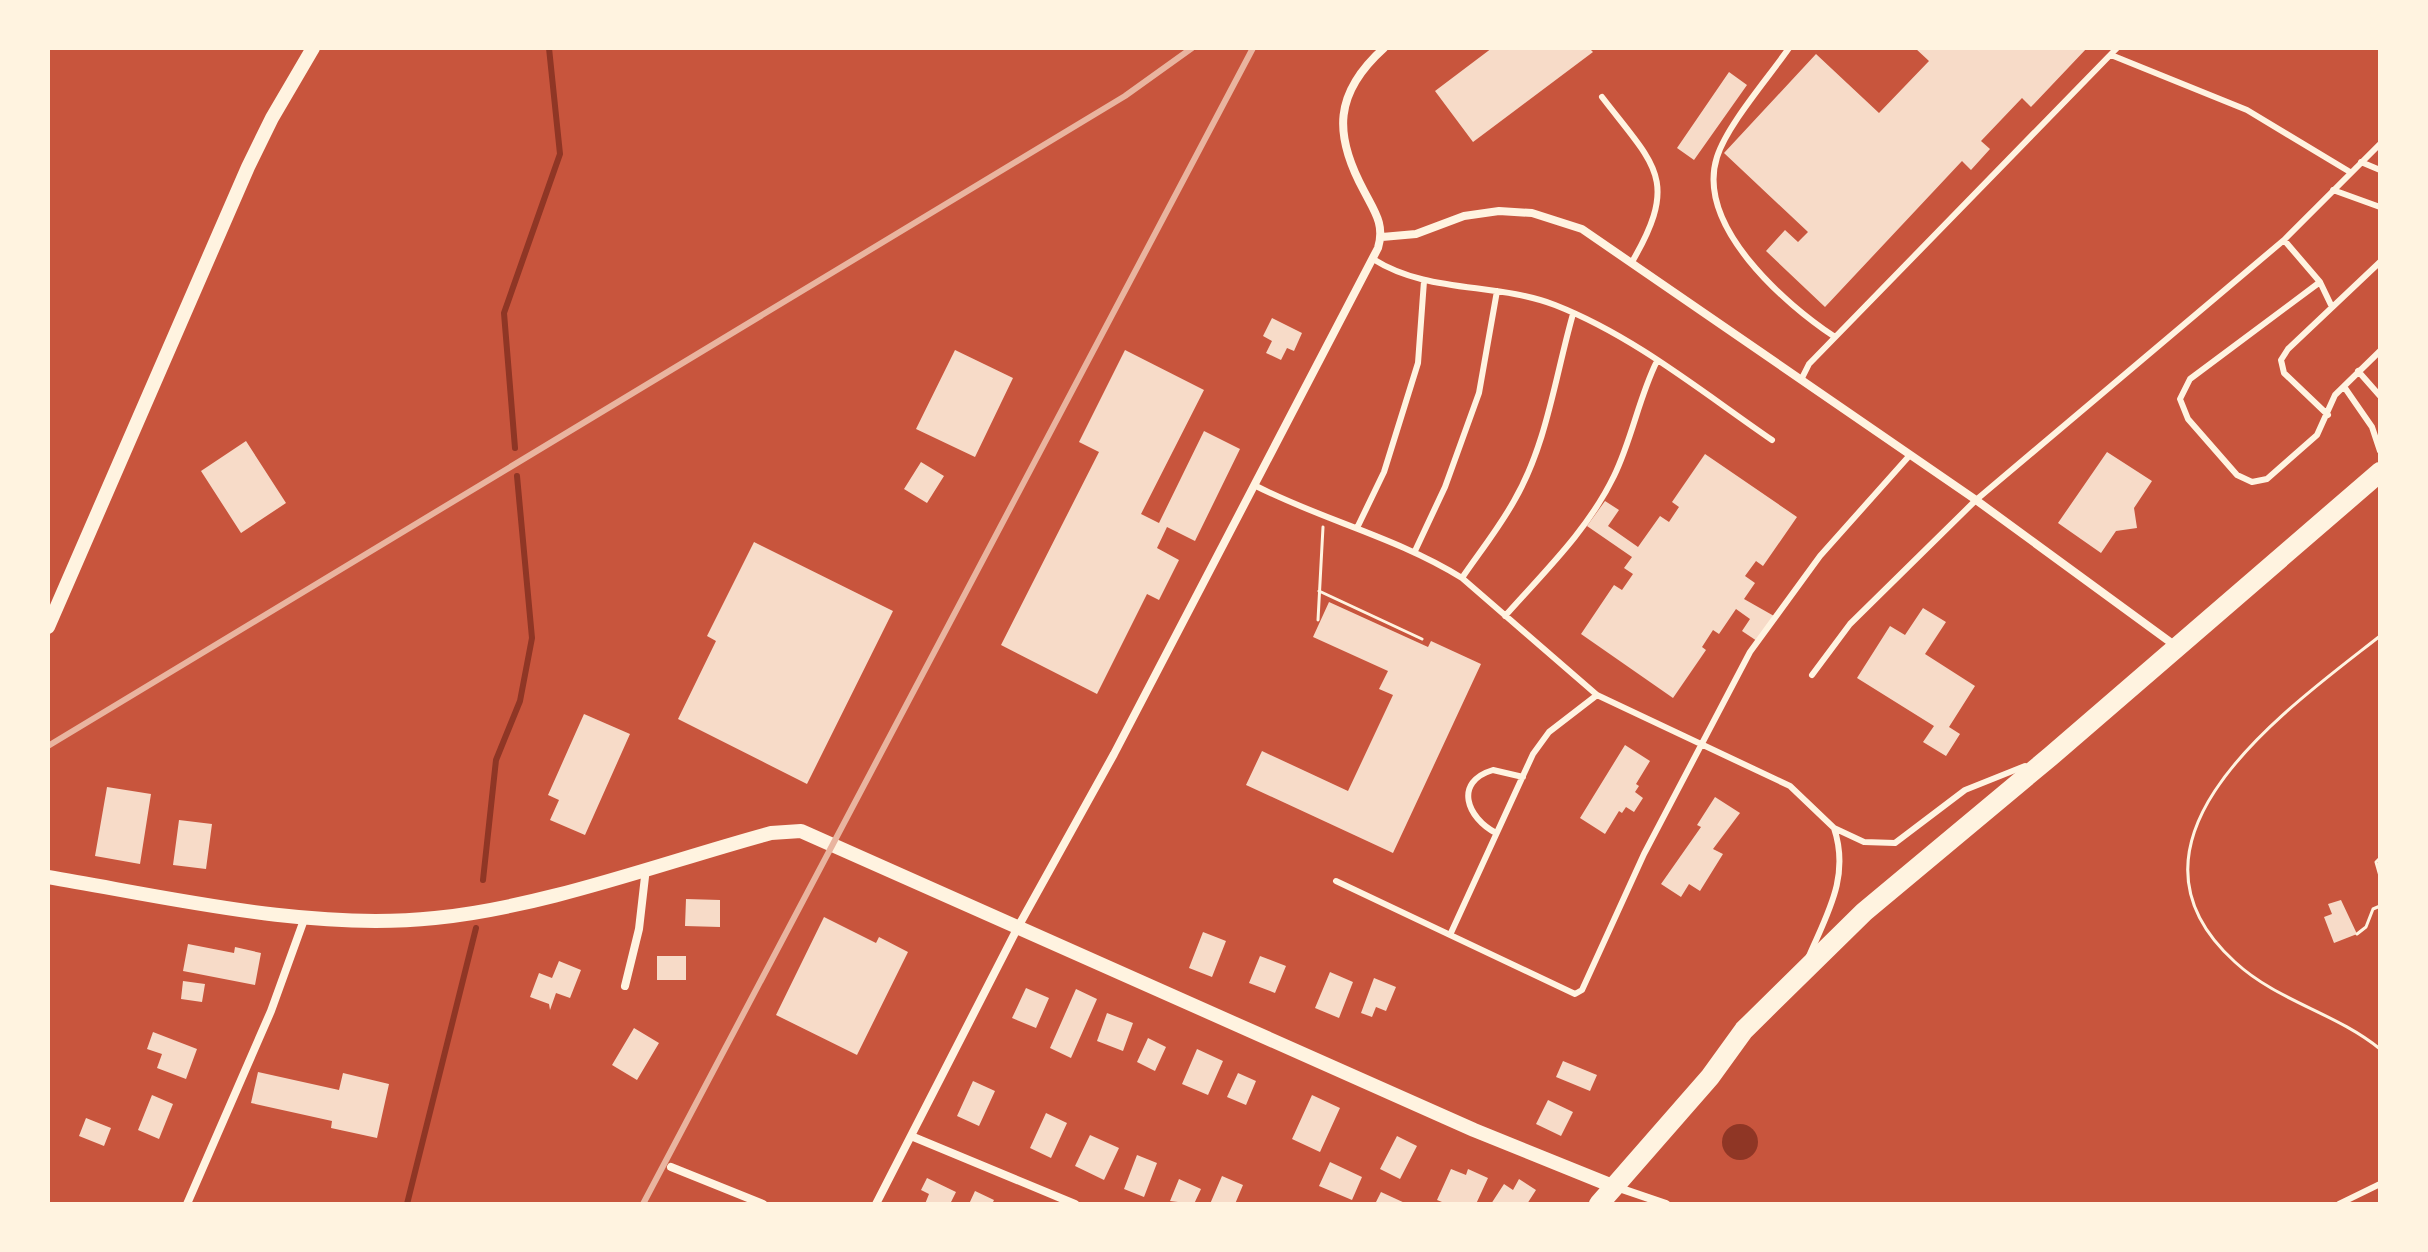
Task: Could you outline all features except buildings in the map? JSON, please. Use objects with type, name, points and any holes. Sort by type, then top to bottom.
[{"type":"main road","points":[[1599,1204],[1710,1077],[1744,1030],[1864,912],[2178,648],[2380,472]]},
{"type":"street","points":[[48,627],[248,167],[272,118],[313,48]]},
{"type":"street","points":[[876,1204],[1018,927],[1114,754],[1373,259],[1382,237],[1382,225],[1355,175],[1342,137],[1342,116],[1354,82],[1384,48]]},
{"type":"street","points":[[1382,237],[1416,234],[1464,216],[1499,211],[1532,213],[1582,229],[1976,500],[2178,648]]},
{"type":"street","points":[[48,877],[305,917],[407,919],[471,913],[790,830],[811,834],[1474,1130],[1615,1187],[1666,1204]]},
{"type":"street","points":[[625,986],[639,929],[646,867]]},
{"type":"street","points":[[187,1204],[271,1011],[305,917]]},
{"type":"street","points":[[911,1136],[1075,1204]]},
{"type":"street","points":[[671,1167],[763,1204]]},
{"type":"lane","points":[[1789,48],[1725,141],[1714,174],[1721,211],[1734,240],[1805,317],[1835,337]]},
{"type":"lane","points":[[1801,380],[1809,364],[2117,48]]},
{"type":"lane","points":[[2111,55],[2247,110],[2350,172]]},
{"type":"lane","points":[[1602,97],[1652,165],[1659,182],[1654,222],[1632,262]]},
{"type":"lane","points":[[1812,675],[1850,624],[1976,500],[2284,240],[2380,144]]},
{"type":"lane","points":[[2361,162],[2380,170]]},
{"type":"lane","points":[[2333,190],[2380,207]]},
{"type":"lane","points":[[2284,240],[2320,282],[2332,307]]},
{"type":"lane","points":[[1373,259],[1398,274],[1538,299],[1573,314],[1619,335],[1772,440]]},
{"type":"lane","points":[[2328,415],[2284,373],[2281,360],[2288,349],[2379,263]]},
{"type":"lane","points":[[1357,528],[1384,472],[1418,363],[1424,281]]},
{"type":"lane","points":[[2320,282],[2190,379],[2180,399],[2188,419],[2237,475],[2252,482],[2267,479],[2317,435],[2335,395],[2380,351]]},
{"type":"lane","points":[[1415,551],[1445,487],[1479,393],[1497,291]]},
{"type":"lane","points":[[1462,578],[1515,500],[1530,466],[1548,418],[1573,314]]},
{"type":"lane","points":[[1505,616],[1574,539],[1605,493],[1631,438],[1657,361]]},
{"type":"lane","points":[[2358,371],[2380,396]]},
{"type":"lane","points":[[2345,388],[2372,427],[2380,451]]},
{"type":"lane","points":[[1336,881],[1575,994],[1582,990],[1631,881],[1750,652],[1784,602],[1910,455]]},
{"type":"lane","points":[[1254,485],[1415,551],[1462,578],[1597,695],[1790,786],[1834,828],[1864,842],[1895,843],[1965,790],[2051,756]]},
{"type":"lane","points":[[1450,935],[1523,777],[1549,732],[1597,695]]},
{"type":"lane","points":[[1496,833],[1480,823],[1470,811],[1468,798],[1473,783],[1493,770],[1523,777]]},
{"type":"lane","points":[[1803,970],[1840,880],[1840,846],[1834,828]]},
{"type":"lane","points":[[2339,1204],[2380,1184]]},
{"type":"path","points":[[1318,620],[1324,516]]},
{"type":"path","points":[[1319,591],[1422,639]]},
{"type":"path","points":[[2380,636],[2308,692],[2240,755],[2197,817],[2190,846],[2190,873],[2199,913],[2215,941],[2233,961],[2258,982],[2358,1031],[2380,1049]]},
{"type":"path","points":[[2380,858],[2376,864],[2380,876]]},
{"type":"path","points":[[2357,934],[2365,929],[2373,909],[2380,906]]},
{"type":"shaded area","points":[[1740,1124],[1753,1129],[1758,1142],[1753,1155],[1740,1160],[1727,1155],[1722,1142],[1727,1129]]},
{"type":"waterway","points":[[515,448],[504,313],[560,154],[549,48]]},
{"type":"waterway","points":[[483,880],[496,760],[520,701],[532,638],[517,476]]},
{"type":"waterway","points":[[407,1204],[476,928]]},
{"type":"railway","points":[[48,746],[1125,96],[1192,48]]},
{"type":"railway","points":[[643,1204],[1253,48]]}]
